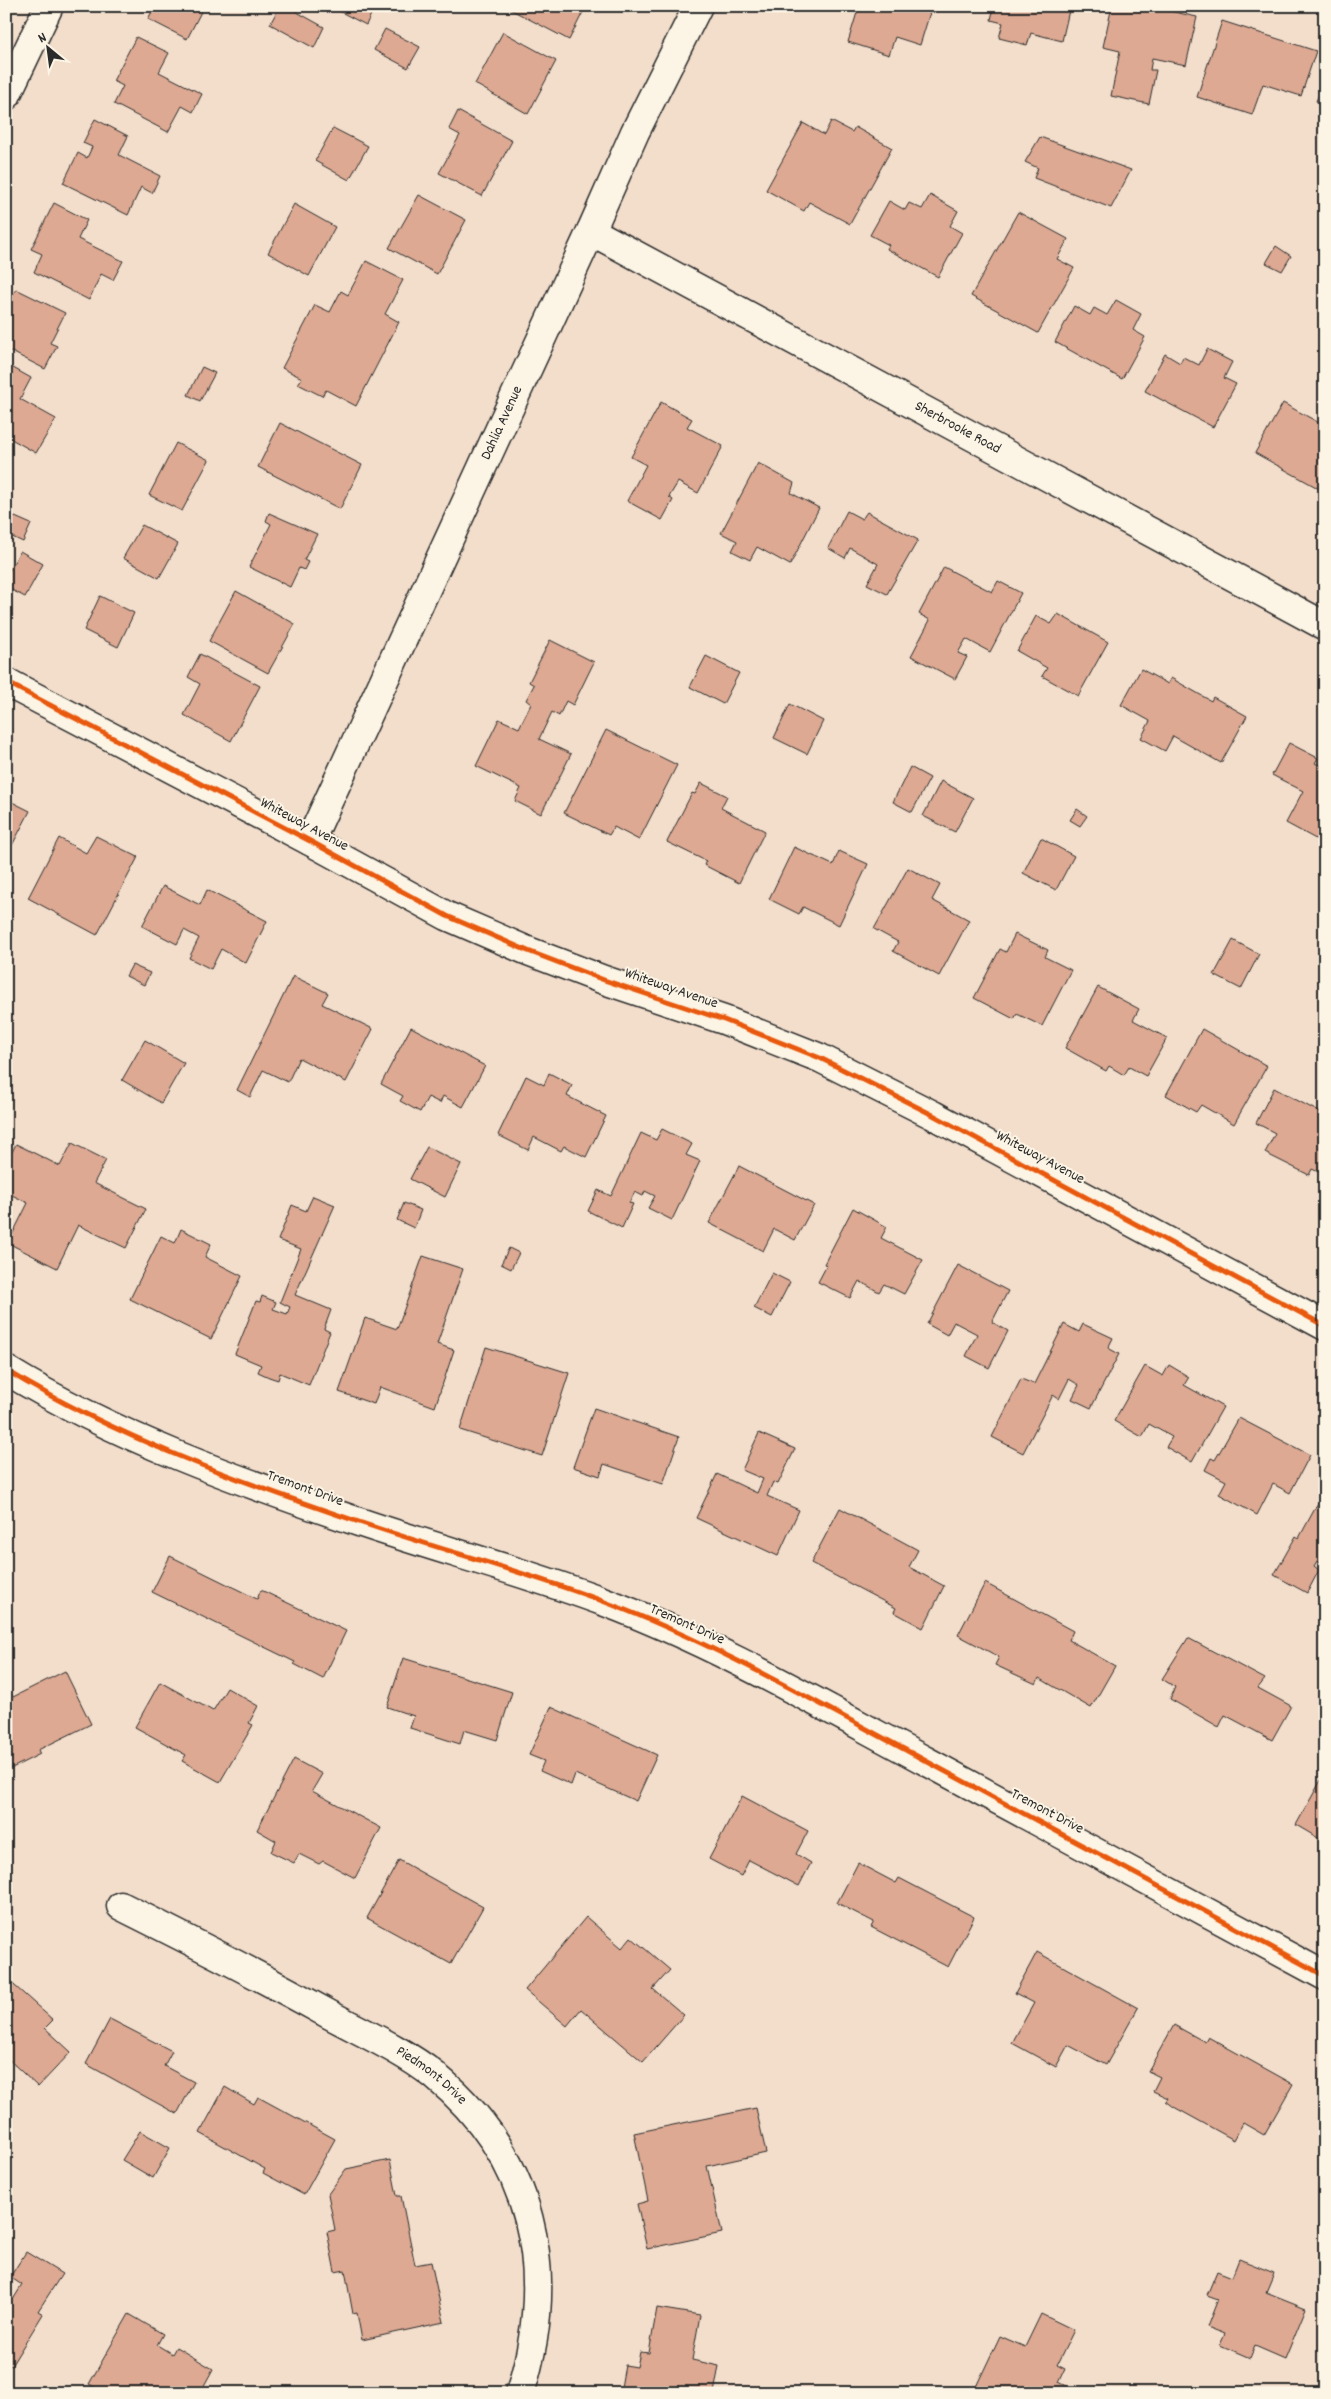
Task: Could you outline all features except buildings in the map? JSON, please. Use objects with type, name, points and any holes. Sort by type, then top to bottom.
[{"type":"street","name":"Dahlia Avenue","points":[[310,841],[635,132],[698,6]]},
{"type":"street","points":[[6,96],[44,8]]},
{"type":"street","name":"Sherbrooke Road","points":[[591,231],[1325,626]]},
{"type":"street","name":"Whiteway Avenue","points":[[6,682],[310,841],[448,916],[519,947],[604,980],[724,1020],[820,1058],[942,1120],[1325,1326]]},
{"type":"street","name":"Tremont Drive","points":[[6,1370],[48,1396],[95,1420],[234,1477],[361,1522],[606,1603],[721,1653],[1325,1976]]},
{"type":"street","name":"Piedmont Drive","points":[[121,1906],[275,1984],[405,2056],[432,2074],[461,2099],[486,2129],[522,2196],[532,2231],[538,2285],[536,2325],[530,2363],[520,2393]]},
{"type":"cycle path","points":[[6,682],[310,841],[447,916],[528,951],[604,980],[724,1020],[820,1058],[933,1115],[1325,1326]]},
{"type":"cycle path","points":[[6,1370],[48,1394],[135,1437],[225,1474],[362,1523],[575,1591],[687,1637],[808,1697],[1325,1976]]}]
